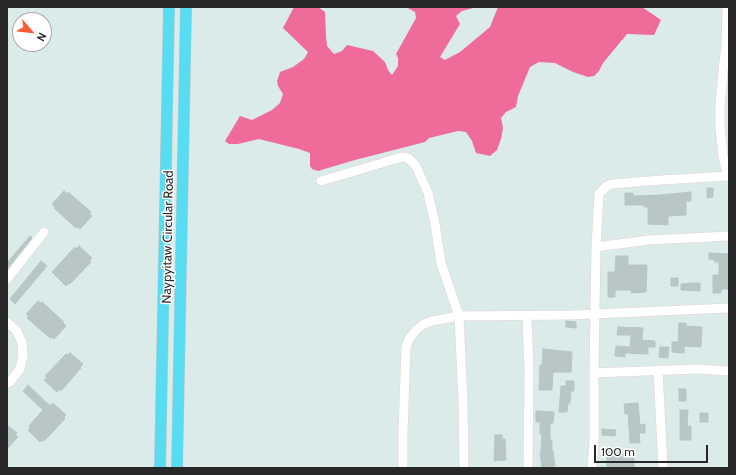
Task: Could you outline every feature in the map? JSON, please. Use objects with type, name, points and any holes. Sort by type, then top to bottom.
[{"type":"main road","points":[[160,468],[169,7]]},
{"type":"main road","name":"Naypyitaw Circular Road","points":[[177,468],[186,7]]},
{"type":"street","points":[[592,468],[594,443],[596,247],[599,194],[607,186],[612,184],[728,176],[721,143],[727,47],[727,7]]},
{"type":"street","points":[[321,181],[402,157],[408,158],[416,166],[428,193],[435,224],[441,263],[459,316],[463,401],[464,468]]},
{"type":"street","points":[[7,279],[44,232]]},
{"type":"street","points":[[596,247],[649,240],[729,236]]},
{"type":"street","points":[[403,468],[406,347],[409,339],[416,330],[424,324],[459,316],[595,314],[729,308]]},
{"type":"street","points":[[527,316],[529,372],[528,468]]},
{"type":"street","points":[[7,322],[16,330],[22,342],[23,356],[20,368],[10,382],[7,383]]},
{"type":"street","points":[[594,373],[627,373],[658,370],[696,369],[729,371]]},
{"type":"street","points":[[658,370],[663,468]]},
{"type":"shaded area","points":[[294,7],[318,7],[325,12],[327,46],[334,54],[342,51],[347,45],[373,51],[385,62],[392,75],[398,66],[398,58],[396,54],[416,18],[415,12],[406,7],[477,7],[462,11],[456,16],[460,24],[440,57],[445,60],[460,52],[490,27],[498,7],[642,7],[661,20],[654,35],[627,34],[594,76],[588,77],[573,72],[555,63],[539,62],[530,67],[518,96],[516,107],[506,112],[501,118],[503,128],[501,139],[497,150],[490,156],[476,153],[472,141],[466,132],[458,131],[429,138],[425,142],[318,171],[312,169],[310,166],[310,153],[299,149],[259,139],[238,144],[229,144],[225,141],[240,116],[252,120],[272,110],[280,103],[283,94],[277,81],[280,72],[293,67],[304,59],[308,52],[283,28]]},
{"type":"building","points":[[707,188],[713,188],[713,197],[707,198]]},
{"type":"building","points":[[64,191],[67,194],[68,192],[91,212],[89,214],[92,216],[80,229],[78,227],[76,228],[54,208],[55,207],[52,204]]},
{"type":"building","points":[[691,192],[691,201],[686,201],[686,215],[668,216],[668,225],[648,224],[648,207],[644,207],[644,205],[625,205],[625,193],[633,193],[633,196]]},
{"type":"building","points":[[30,236],[32,238],[7,269],[7,263]]},
{"type":"building","points":[[79,246],[92,258],[89,261],[91,262],[70,284],[69,283],[66,286],[52,272],[75,247],[76,249]]},
{"type":"building","points":[[709,253],[729,254],[729,289],[721,289],[721,293],[713,293],[713,275],[719,275],[719,262],[709,259]]},
{"type":"building","points":[[616,256],[628,256],[628,265],[647,265],[646,292],[631,293],[631,290],[615,290],[615,297],[608,297],[608,272],[615,272]]},
{"type":"building","points":[[41,261],[47,266],[15,304],[10,299]]},
{"type":"building","points":[[671,278],[678,278],[678,286],[671,286]]},
{"type":"building","points":[[700,283],[700,291],[681,290],[681,284]]},
{"type":"building","points":[[38,301],[41,303],[42,302],[64,322],[63,323],[66,326],[54,339],[51,337],[50,338],[27,318],[29,316],[26,314]]},
{"type":"building","points":[[566,321],[576,322],[576,328],[566,327]]},
{"type":"building","points":[[679,323],[686,323],[686,326],[702,327],[701,347],[684,346],[684,353],[672,352],[672,342],[678,342]]},
{"type":"building","points":[[618,327],[643,328],[642,340],[655,341],[655,347],[648,347],[648,354],[625,353],[625,357],[615,356],[616,346],[630,347],[631,335],[617,335]]},
{"type":"building","points":[[660,347],[669,347],[668,358],[659,357]]},
{"type":"building","points":[[543,349],[572,352],[571,372],[553,372],[552,390],[539,390],[540,365],[542,365]]},
{"type":"building","points":[[70,353],[83,364],[61,391],[59,389],[57,392],[44,380],[47,378],[45,376],[66,354],[67,355]]},
{"type":"building","points":[[566,381],[574,381],[574,391],[571,391],[570,403],[568,403],[567,412],[559,412],[561,386],[566,386]]},
{"type":"building","points":[[28,385],[49,405],[53,403],[66,415],[64,417],[65,419],[44,441],[43,440],[40,442],[28,430],[30,428],[29,426],[43,410],[23,391]]},
{"type":"building","points":[[679,389],[686,389],[686,401],[679,401]]},
{"type":"building","points":[[638,403],[640,425],[645,424],[645,433],[639,433],[640,443],[630,443],[628,413],[625,414],[624,404]]},
{"type":"building","points":[[680,410],[688,410],[687,426],[691,426],[691,440],[680,440]]},
{"type":"building","points":[[536,411],[554,412],[553,423],[550,423],[550,440],[552,440],[552,451],[555,466],[542,467],[540,452],[542,434],[540,434],[540,422],[536,422]]},
{"type":"building","points":[[700,413],[708,413],[708,422],[700,422]]},
{"type":"building","points":[[7,425],[17,433],[15,435],[18,437],[7,449]]},
{"type":"building","points":[[602,429],[616,430],[615,436],[602,435]]},
{"type":"building","points":[[495,435],[502,435],[502,439],[505,439],[506,460],[494,461]]},
{"type":"building","points":[[607,449],[614,450],[614,453],[634,452],[634,468],[607,468]]}]
